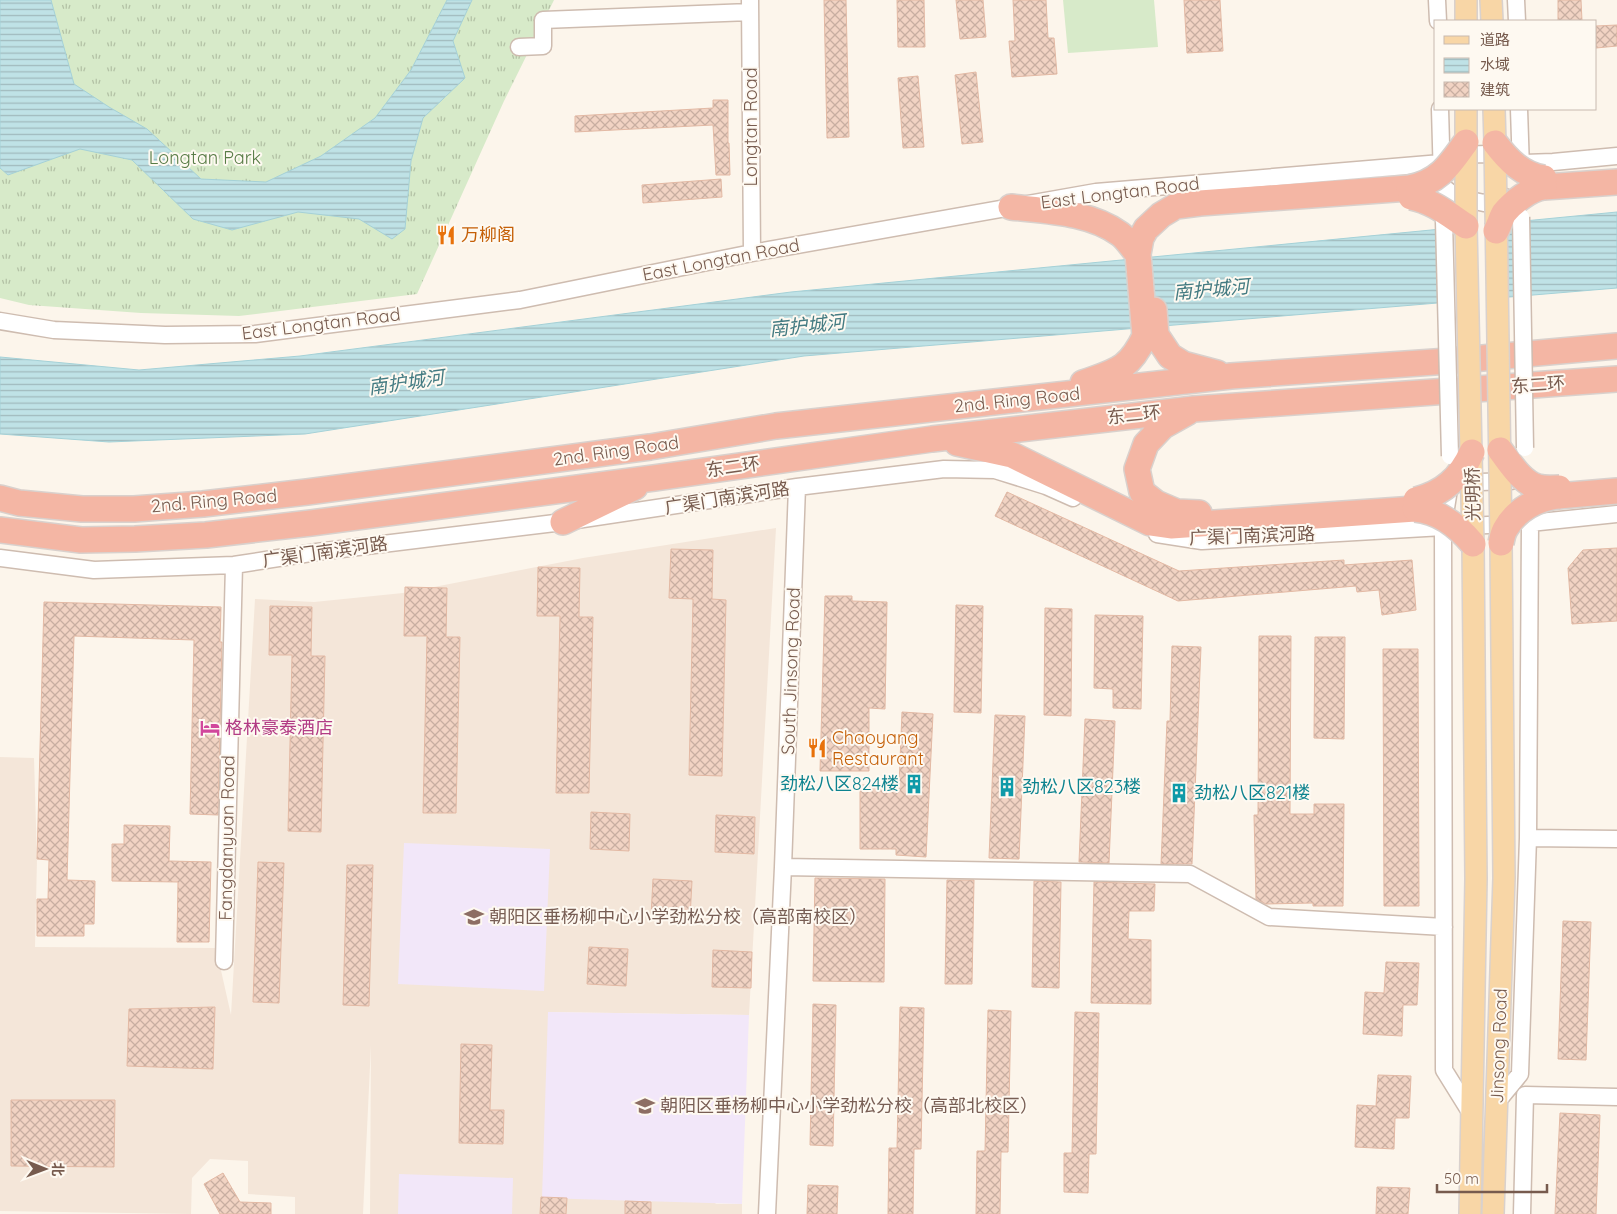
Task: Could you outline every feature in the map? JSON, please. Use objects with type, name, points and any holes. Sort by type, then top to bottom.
[{"type":"highway","points":[[1144,254],[1153,245],[1160,233],[1173,223],[1192,216],[1410,193],[1446,170],[1466,142]]},
{"type":"highway","points":[[1495,144],[1506,159],[1517,168],[1536,177],[1537,188],[1524,196],[1504,214],[1496,231]]},
{"type":"highway","points":[[1536,184],[1617,174]]},
{"type":"highway","points":[[1536,184],[1617,182]]},
{"type":"highway","points":[[1410,193],[1437,206],[1455,224]]},
{"type":"highway","points":[[1011,207],[1072,214],[1107,225],[1122,235],[1144,254],[1150,335],[1170,356],[1182,364],[1231,376]]},
{"type":"highway","points":[[1058,395],[1083,382],[1108,375],[1123,368],[1150,335]]},
{"type":"highway","name":"东二环","points":[[1231,376],[1449,361],[1617,346]]},
{"type":"highway","name":"2nd. Ring Road","points":[[0,498],[82,509],[134,509],[203,504],[650,447],[776,426],[1231,376]]},
{"type":"highway","name":"东二环","points":[[654,478],[932,438],[1194,409],[1617,379]]},
{"type":"highway","points":[[1194,409],[1163,426],[1146,444],[1137,469],[1142,492],[1156,503],[1178,512],[1206,514],[1416,505],[1449,521],[1464,533],[1473,544]]},
{"type":"highway","points":[[932,438],[1012,455],[1150,523],[1171,526],[1416,505],[1432,496],[1465,467],[1461,454]]},
{"type":"highway","points":[[1500,450],[1514,470],[1530,484],[1539,488],[1559,492],[1617,491]]},
{"type":"highway","points":[[563,522],[654,478]]},
{"type":"highway","name":"2nd. Ring Road","points":[[0,530],[81,540],[206,535],[654,478]]},
{"type":"highway","points":[[1501,543],[1505,529],[1517,513],[1544,498],[1559,492],[1617,483]]},
{"type":"main road","points":[[1466,0],[1466,20]]},
{"type":"main road","points":[[1491,0],[1492,20]]},
{"type":"main road","name":"光明桥","points":[[1466,110],[1466,142],[1455,224],[1461,454],[1473,544],[1476,880]]},
{"type":"main road","name":"光明桥","points":[[1494,110],[1500,450],[1504,878]]},
{"type":"main road","name":"Jinsong Road","points":[[1493,1214],[1504,878]]},
{"type":"main road","name":"Jinsong Road","points":[[1470,1214],[1476,880]]},
{"type":"street","points":[[1437,0],[1438,20]]},
{"type":"street","points":[[1516,0],[1517,20]]},
{"type":"street","points":[[519,47],[543,46],[543,20],[750,6]]},
{"type":"street","name":"Longtan Road","points":[[750,6],[752,253]]},
{"type":"street","points":[[1440,110],[1442,186],[1455,224]]},
{"type":"street","points":[[1519,110],[1521,163],[1536,184]]},
{"type":"street","name":"East Longtan Road","points":[[0,321],[64,331],[165,335],[255,334],[520,300],[752,253],[1096,192],[1441,164],[1453,155],[1509,155],[1521,163]]},
{"type":"street","points":[[1521,163],[1617,156]]},
{"type":"street","points":[[1442,186],[1456,197],[1484,203],[1536,184]]},
{"type":"street","points":[[1497,1102],[1520,1074],[1528,838],[1530,523],[1525,448],[1521,217],[1536,184]]},
{"type":"street","points":[[1461,454],[1450,483],[1443,527],[1444,1070],[1472,1116]]},
{"type":"street","name":"广渠门南滨河路","points":[[0,558],[94,570],[234,565],[317,552],[563,522],[797,487],[944,469],[995,470],[1046,486],[1160,536],[1202,540],[1530,523],[1617,514]]},
{"type":"street","points":[[1450,483],[1526,480]]},
{"type":"street","name":"South Jinsong Road","points":[[767,1214],[783,867],[797,487]]},
{"type":"street","name":"Fangdanyuan Road","points":[[224,960],[234,565]]},
{"type":"street","points":[[1528,838],[1617,839]]},
{"type":"street","points":[[783,867],[1190,874],[1269,917],[1444,928]]},
{"type":"street","points":[[1522,1214],[1525,1095],[1617,1097]]},
{"type":"shaded area","points":[[776,528],[749,1015],[549,1012],[716,1204],[742,1204],[742,1214],[370,1214],[371,1045],[363,1214],[295,1214],[295,1197],[248,1194],[248,1161],[210,1159],[192,1178],[191,1214],[0,1211],[0,757],[34,758],[37,859],[35,947],[216,948],[231,1015],[255,599],[314,602],[403,593],[583,558]]},
{"type":"shaded area","name":"朝阳区垂杨柳中心小学劲松分校（高部南校区）","points":[[404,843],[550,849],[544,991],[398,984]]},
{"type":"shaded area","name":"朝阳区垂杨柳中心小学劲松分校（高部北校区）","points":[[548,1012],[749,1015],[742,1204],[542,1198]]},
{"type":"shaded area","points":[[399,1174],[513,1178],[512,1214],[398,1214]]},
{"type":"green space","name":"Longtan Park","points":[[0,0],[554,0],[504,101],[417,294],[239,316],[141,313],[29,305],[0,298]]},
{"type":"green space","points":[[1063,0],[1154,0],[1158,47],[1068,53]]},
{"type":"water","points":[[0,0],[51,0],[74,84],[147,129],[201,179],[266,182],[321,156],[375,118],[411,70],[447,0],[472,0],[453,41],[465,78],[423,118],[411,161],[405,229],[392,239],[359,219],[298,212],[232,230],[193,219],[132,160],[80,149],[8,175],[0,168]]},
{"type":"water","name":"南护城河","points":[[1617,212],[1617,288],[804,356],[305,434],[109,442],[0,434],[0,357],[139,370],[300,356],[791,292]]},
{"type":"pier","points":[[1507,220],[1505,239],[1507,299],[1454,304],[1451,226]]},
{"type":"building","points":[[824,0],[846,0],[849,137],[827,138]]},
{"type":"building","points":[[897,0],[924,0],[925,47],[898,47]]},
{"type":"building","points":[[956,0],[983,0],[986,37],[960,39]]},
{"type":"building","points":[[1013,0],[1046,0],[1048,38],[1054,38],[1057,74],[1012,77],[1009,41],[1015,41]]},
{"type":"building","points":[[1184,0],[1220,0],[1223,51],[1187,53]]},
{"type":"building","points":[[1558,0],[1581,0],[1582,20],[1558,20]]},
{"type":"building","points":[[1617,25],[1617,46],[1597,48],[1597,26]]},
{"type":"building","points":[[976,72],[983,142],[962,144],[955,75]]},
{"type":"building","points":[[918,76],[924,147],[903,148],[898,78]]},
{"type":"building","points":[[713,100],[728,100],[730,175],[716,175],[713,125],[575,132],[575,116],[713,108]]},
{"type":"building","points":[[721,179],[722,197],[643,203],[642,185]]},
{"type":"building","points":[[1007,492],[1179,571],[1344,560],[1344,565],[1412,560],[1416,610],[1382,615],[1379,590],[1357,592],[1356,586],[1178,601],[995,516]]},
{"type":"building","points":[[1617,548],[1617,621],[1572,624],[1568,568],[1583,550]]},
{"type":"building","points":[[671,549],[713,550],[712,599],[726,600],[722,776],[689,775],[693,599],[669,598]]},
{"type":"building","points":[[538,567],[580,568],[579,617],[593,617],[589,793],[556,793],[560,616],[537,616]]},
{"type":"building","points":[[405,587],[447,588],[446,637],[460,637],[456,813],[423,813],[427,636],[404,636]]},
{"type":"building","points":[[825,596],[852,596],[852,601],[887,602],[885,709],[869,708],[869,771],[820,771]]},
{"type":"building","name":"格林豪泰酒店","points":[[44,602],[221,607],[220,642],[222,642],[218,815],[190,814],[194,640],[74,636],[67,880],[95,881],[94,924],[84,924],[84,936],[37,936],[37,899],[48,899],[49,860],[37,859]]},
{"type":"building","points":[[956,605],[983,606],[981,713],[954,712]]},
{"type":"building","points":[[270,606],[312,607],[311,656],[325,656],[321,832],[288,831],[292,655],[269,655]]},
{"type":"building","points":[[1045,608],[1072,609],[1071,716],[1044,715]]},
{"type":"building","points":[[1095,615],[1143,616],[1141,709],[1113,708],[1113,689],[1094,688]]},
{"type":"building","points":[[1259,636],[1291,636],[1290,814],[1314,814],[1314,804],[1344,804],[1343,906],[1313,906],[1313,903],[1266,904],[1256,899],[1254,815],[1258,815]]},
{"type":"building","points":[[1315,637],[1345,637],[1344,739],[1314,738]]},
{"type":"building","name":"劲松八区821楼","points":[[1172,646],[1201,647],[1192,864],[1161,864],[1167,721],[1170,721]]},
{"type":"building","points":[[1383,649],[1418,649],[1419,906],[1384,906]]},
{"type":"building","name":"劲松八区824楼","points":[[902,712],[933,714],[926,857],[896,855],[896,849],[860,849],[860,785],[899,785]]},
{"type":"building","name":"劲松八区823楼","points":[[995,715],[1025,716],[1019,859],[989,858]]},
{"type":"building","points":[[1085,719],[1115,721],[1109,863],[1079,862]]},
{"type":"building","points":[[591,812],[630,814],[629,851],[590,849]]},
{"type":"building","points":[[716,815],[755,817],[754,854],[715,852]]},
{"type":"building","points":[[124,825],[170,826],[169,861],[211,862],[209,942],[177,942],[178,882],[112,881],[112,844],[124,844]]},
{"type":"building","points":[[258,862],[284,863],[279,1003],[253,1002]]},
{"type":"building","points":[[347,865],[373,865],[369,1006],[343,1005]]},
{"type":"building","points":[[815,878],[885,879],[884,982],[813,981]]},
{"type":"building","points":[[653,879],[692,881],[690,918],[651,916]]},
{"type":"building","points":[[947,880],[974,880],[972,984],[945,984]]},
{"type":"building","points":[[1034,881],[1061,882],[1059,988],[1032,987]]},
{"type":"building","points":[[1094,882],[1155,884],[1154,911],[1129,911],[1128,939],[1151,940],[1151,1004],[1091,1003]]},
{"type":"building","points":[[1563,921],[1591,922],[1586,1060],[1558,1059]]},
{"type":"building","points":[[589,947],[628,949],[626,986],[587,984]]},
{"type":"building","points":[[713,950],[752,952],[751,988],[712,987]]},
{"type":"building","points":[[1386,962],[1419,963],[1417,1005],[1403,1005],[1402,1036],[1363,1034],[1365,992],[1384,993]]},
{"type":"building","points":[[813,1004],[836,1005],[833,1146],[810,1145]]},
{"type":"building","points":[[215,1007],[213,1069],[127,1066],[129,1009]]},
{"type":"building","points":[[900,1007],[924,1008],[921,1149],[914,1149],[913,1214],[888,1214],[889,1148],[897,1148]]},
{"type":"building","points":[[988,1010],[1011,1011],[1008,1152],[1001,1152],[1000,1214],[976,1214],[977,1151],[985,1151]]},
{"type":"building","points":[[1075,1012],[1099,1013],[1096,1154],[1089,1154],[1088,1193],[1064,1192],[1064,1153],[1072,1153]]},
{"type":"building","points":[[461,1044],[492,1045],[490,1110],[504,1110],[503,1144],[459,1143]]},
{"type":"building","points":[[1378,1075],[1411,1076],[1409,1118],[1395,1118],[1394,1149],[1355,1147],[1357,1105],[1376,1106]]},
{"type":"building","points":[[11,1100],[115,1100],[114,1167],[11,1166]]},
{"type":"building","points":[[1560,1113],[1600,1115],[1596,1214],[1555,1214]]},
{"type":"building","points":[[223,1173],[240,1202],[271,1203],[271,1214],[220,1214],[204,1184]]},
{"type":"building","points":[[808,1185],[838,1186],[837,1214],[807,1214]]},
{"type":"building","points":[[1377,1187],[1410,1188],[1408,1214],[1376,1214]]},
{"type":"building","points":[[541,1197],[567,1198],[566,1214],[540,1214]]},
{"type":"building","points":[[625,1201],[651,1202],[651,1214],[625,1214]]},
{"type":"place","name":"万柳阁","points":[[446,235]]},
{"type":"place","name":"格林豪泰酒店","points":[[210,728]]},
{"type":"place","name":"Chaoyang Restaurant","points":[[817,748]]},
{"type":"place","name":"劲松八区824楼","points":[[914,784]]},
{"type":"place","name":"劲松八区823楼","points":[[1007,787]]},
{"type":"place","name":"劲松八区821楼","points":[[1179,793]]},
{"type":"place","name":"朝阳区垂杨柳中心小学劲松分校（高部南校区）","points":[[474,917]]},
{"type":"place","name":"朝阳区垂杨柳中心小学劲松分校（高部北校区）","points":[[645,1106]]}]
